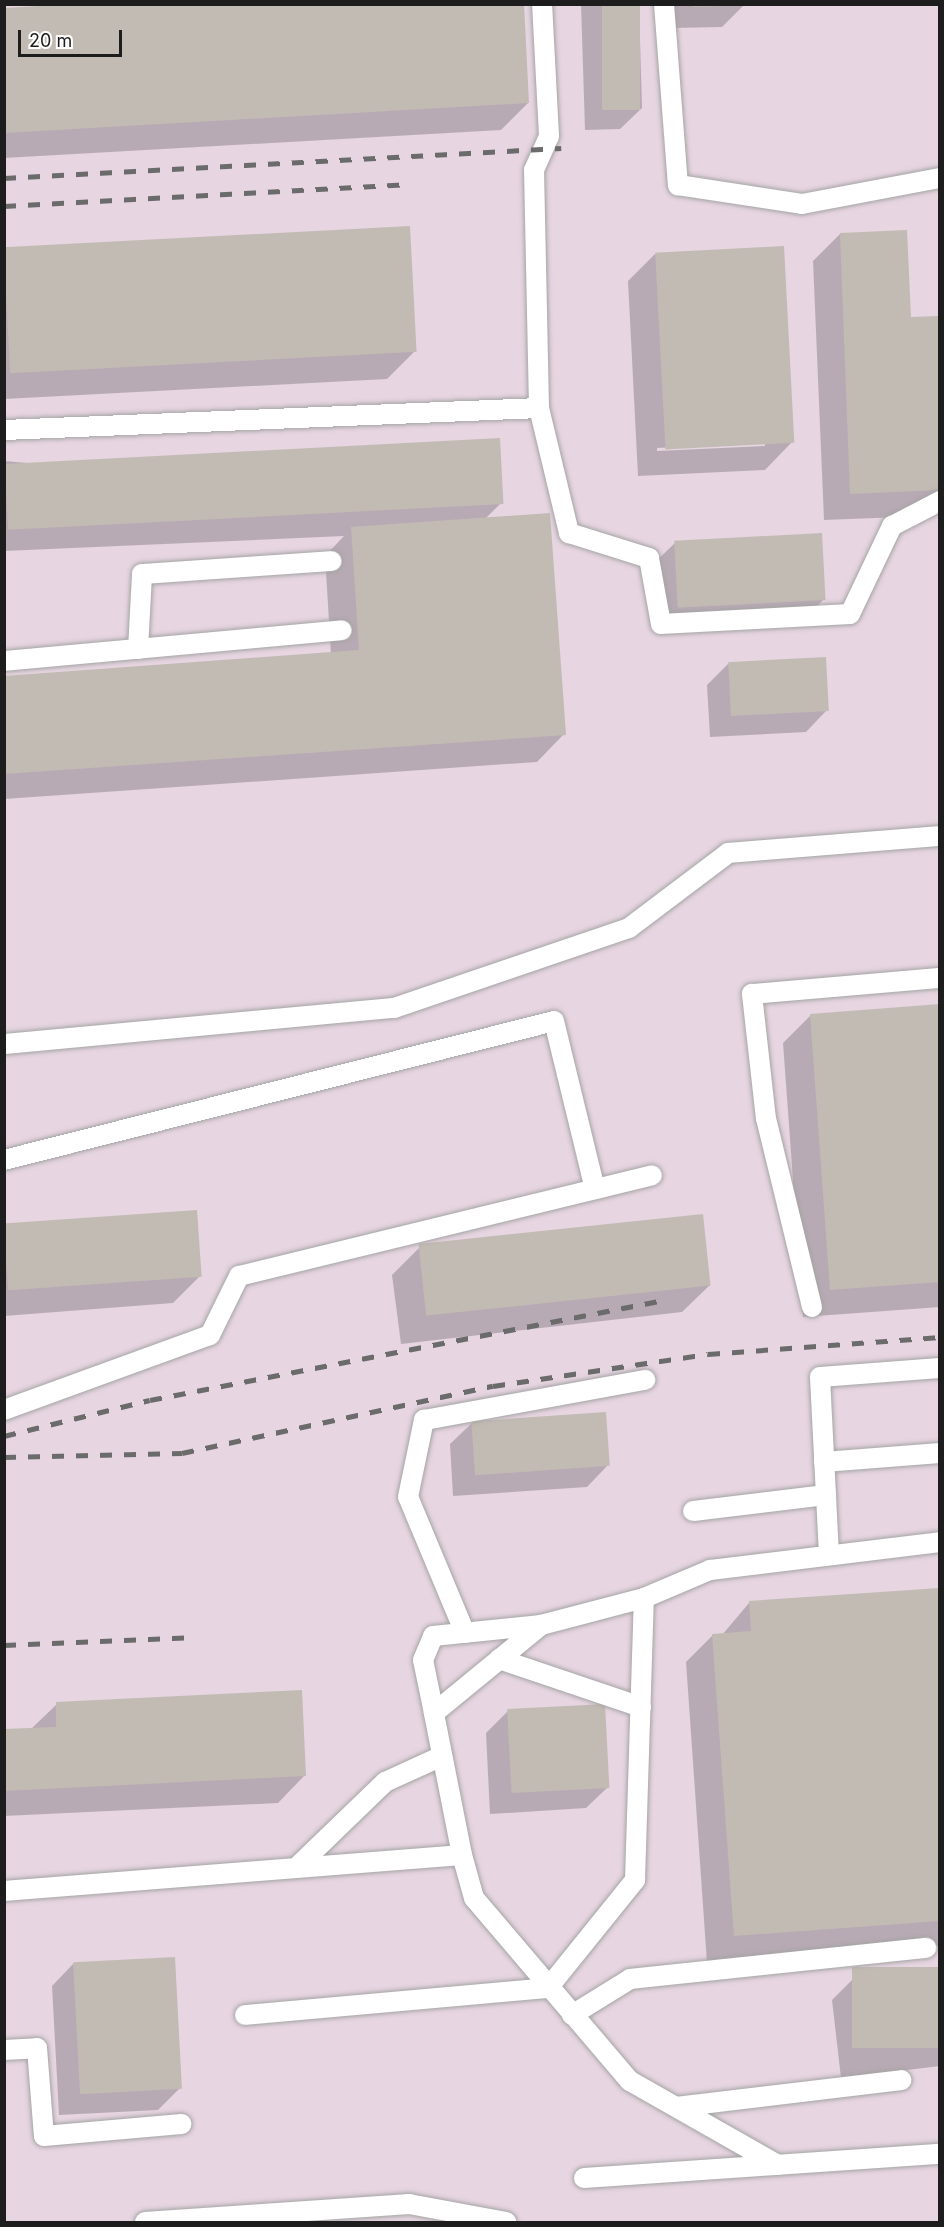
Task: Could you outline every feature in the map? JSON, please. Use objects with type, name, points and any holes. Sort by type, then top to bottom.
[{"type":"lane","points":[[542,4],[549,136],[534,170],[539,408],[569,533],[649,558],[661,624],[849,614],[892,526],[939,501]]},
{"type":"lane","points":[[664,4],[678,185],[802,204],[939,178]]},
{"type":"lane","points":[[4,430],[539,408]]},
{"type":"lane","points":[[138,649],[142,574],[332,561]]},
{"type":"lane","points":[[4,661],[342,630]]},
{"type":"lane","points":[[4,1044],[394,1008],[629,928],[728,853],[939,836]]},
{"type":"lane","points":[[812,1307],[766,1119],[752,994],[939,978]]},
{"type":"lane","points":[[4,1160],[554,1021],[595,1189]]},
{"type":"lane","points":[[4,1410],[210,1335],[239,1276],[652,1175]]},
{"type":"lane","points":[[829,1555],[820,1377],[939,1368]]},
{"type":"lane","points":[[465,1633],[408,1497],[424,1420],[645,1380]]},
{"type":"lane","points":[[824,1462],[939,1453]]},
{"type":"lane","points":[[693,1511],[826,1495]]},
{"type":"lane","points":[[778,2165],[630,2081],[548,1988],[474,1898],[462,1855],[423,1659],[433,1636],[541,1625],[644,1598],[710,1570],[939,1542]]},
{"type":"lane","points":[[245,2015],[548,1988],[635,1880],[644,1598]]},
{"type":"lane","points":[[434,1713],[541,1625]]},
{"type":"lane","points":[[499,1659],[641,1707]]},
{"type":"lane","points":[[296,1868],[386,1782],[442,1756]]},
{"type":"lane","points":[[4,1891],[462,1855]]},
{"type":"lane","points":[[572,2015],[630,1979],[926,1948]]},
{"type":"lane","points":[[4,2050],[37,2048],[44,2136],[181,2124]]},
{"type":"lane","points":[[676,2107],[901,2080]]},
{"type":"lane","points":[[584,2178],[939,2154]]},
{"type":"lane","points":[[145,2223],[409,2204],[506,2223]]},
{"type":"shaded area","points":[[5,5],[939,5],[939,2222],[5,2222]]},
{"type":"building","points":[[71,4],[524,4],[529,103],[4,133],[4,8]]},
{"type":"building","points":[[602,4],[640,4],[640,110],[602,110]]},
{"type":"building","points":[[693,4],[727,4],[727,6],[693,7]]},
{"type":"building","points":[[410,226],[417,352],[10,373],[4,247]]},
{"type":"building","points":[[907,230],[911,317],[940,316],[940,490],[850,494],[840,233]]},
{"type":"building","points":[[784,246],[794,443],[665,449],[655,253]]},
{"type":"building","points":[[500,438],[503,504],[8,530],[5,464]]},
{"type":"building","points":[[550,513],[566,735],[4,774],[4,676],[359,650],[351,527]]},
{"type":"building","points":[[822,533],[826,600],[678,608],[674,541]]},
{"type":"building","points":[[826,657],[829,711],[731,716],[728,662]]},
{"type":"building","points":[[940,1004],[940,1282],[830,1290],[810,1014]]},
{"type":"building","points":[[197,1210],[202,1277],[8,1290],[4,1223]]},
{"type":"building","points":[[703,1214],[711,1286],[426,1316],[419,1244]]},
{"type":"building","points":[[606,1412],[610,1466],[475,1475],[471,1421]]},
{"type":"building","points":[[940,1588],[940,1921],[734,1936],[712,1634],[751,1631],[749,1601]]},
{"type":"building","points":[[302,1690],[306,1776],[4,1791],[4,1729],[56,1727],[56,1702]]},
{"type":"building","points":[[605,1704],[609,1788],[512,1793],[507,1709]]},
{"type":"building","points":[[175,1957],[182,2089],[80,2094],[73,1962]]},
{"type":"building","points":[[852,1967],[940,1967],[940,2048],[852,2048]]},
{"type":"railway","points":[[4,178],[561,148]]},
{"type":"railway","points":[[4,206],[406,184]]},
{"type":"railway","points":[[4,1436],[150,1400],[664,1300]]},
{"type":"railway","points":[[4,1457],[182,1453],[493,1386],[708,1354],[940,1337]]},
{"type":"railway","points":[[4,1645],[191,1637]]}]
